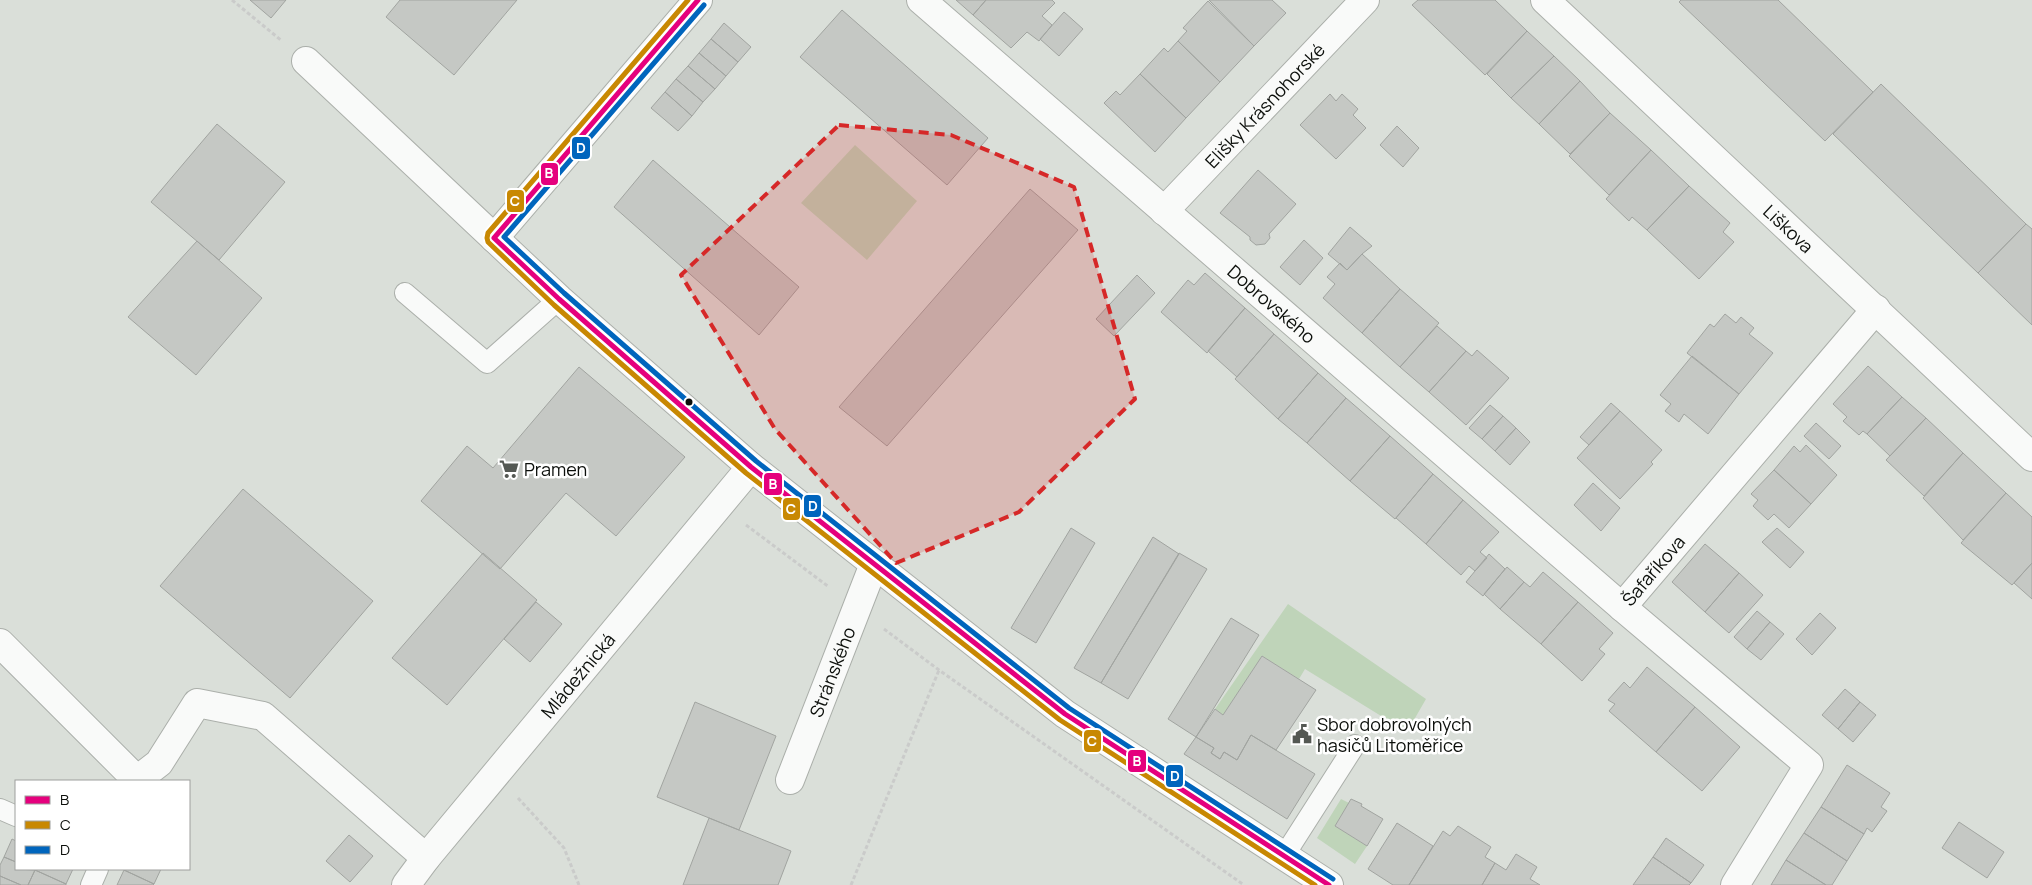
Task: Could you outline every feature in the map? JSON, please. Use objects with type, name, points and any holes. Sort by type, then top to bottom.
[{"type":"street","points":[[494,238],[698,0]]},
{"type":"street","name":"Dobrovského","points":[[920,0],[1622,607]]},
{"type":"street","name":"Elišky Krásnohorské","points":[[1164,211],[1365,0]]},
{"type":"street","name":"Liškova","points":[[1545,0],[2032,457]]},
{"type":"street","points":[[306,61],[559,299],[751,467],[1065,714],[1328,885]]},
{"type":"street","name":"Šafaříkova","points":[[1735,885],[1809,765],[1622,607],[1876,309]]},
{"type":"street","name":"Mládežnická","points":[[406,885],[495,774],[751,467]]},
{"type":"street","name":"Stránského","points":[[790,780],[874,564]]},
{"type":"street","points":[[0,643],[136,780]]},
{"type":"street","points":[[138,780],[159,763],[197,703],[263,716],[426,858]]},
{"type":"lane","points":[[405,294],[486,362],[559,299]]},
{"type":"lane","points":[[1284,856],[1355,745]]},
{"type":"lane","points":[[0,809],[15,816]]},
{"type":"lane","points":[[91,885],[98,870]]},
{"type":"path","points":[[232,0],[306,61]]},
{"type":"path","points":[[720,505],[939,670],[1244,885]]},
{"type":"path","points":[[851,885],[939,670]]},
{"type":"path","points":[[495,774],[564,848],[579,885]]},
{"type":"highlighted area","points":[[839,125],[951,135],[1074,187],[1135,399],[1019,512],[896,563],[775,429],[681,275]]},
{"type":"green space","points":[[855,145],[917,201],[867,260],[801,203]]},
{"type":"green space","points":[[1288,604],[1426,699],[1407,732],[1305,669],[1299,679],[1262,656],[1223,715],[1215,709]]},
{"type":"green space","points":[[1341,799],[1349,803],[1335,826],[1367,846],[1355,864],[1317,838]]},
{"type":"building","points":[[250,0],[286,0],[271,18]]},
{"type":"building","points":[[400,0],[517,0],[454,75],[386,17]]},
{"type":"building","points":[[956,0],[986,0],[973,15]]},
{"type":"building","points":[[986,0],[1052,0],[1055,3],[1042,16],[1052,25],[1039,41],[1027,32],[1011,48],[973,15]]},
{"type":"building","points":[[1209,0],[1272,0],[1286,13],[1254,46]]},
{"type":"building","points":[[1418,0],[1495,0],[1527,31],[1485,75],[1412,5]]},
{"type":"building","points":[[1681,0],[1778,0],[1873,92],[1825,141],[1679,2]]},
{"type":"building","points":[[1208,1],[1254,46],[1220,82],[1178,41],[1187,31],[1183,28]]},
{"type":"building","points":[[842,10],[988,138],[947,185],[800,57]]},
{"type":"building","points":[[1064,12],[1083,29],[1059,56],[1040,39]]},
{"type":"building","points":[[724,23],[751,47],[738,62],[711,39]]},
{"type":"building","points":[[1527,31],[1554,56],[1511,98],[1487,74]]},
{"type":"building","points":[[711,39],[738,62],[726,76],[699,53]]},
{"type":"building","points":[[1178,41],[1220,82],[1186,118],[1140,74],[1164,48],[1168,52]]},
{"type":"building","points":[[699,53],[726,76],[715,89],[688,66]]},
{"type":"building","points":[[1554,56],[1580,81],[1539,124],[1511,98]]},
{"type":"building","points":[[688,66],[715,89],[703,102],[676,79]]},
{"type":"building","points":[[1140,74],[1186,118],[1155,152],[1104,103],[1116,91],[1120,95]]},
{"type":"building","points":[[676,79],[703,102],[692,116],[665,92]]},
{"type":"building","points":[[1580,81],[1610,113],[1570,154],[1539,124]]},
{"type":"building","points":[[1881,84],[2026,224],[1978,273],[1833,134]]},
{"type":"building","points":[[665,92],[692,116],[678,131],[651,108]]},
{"type":"building","points":[[1330,94],[1336,101],[1342,94],[1358,109],[1353,115],[1366,128],[1336,159],[1300,125]]},
{"type":"building","points":[[1610,113],[1651,150],[1609,195],[1569,156]]},
{"type":"building","points":[[217,124],[285,182],[219,260],[151,202]]},
{"type":"building","points":[[1397,126],[1419,148],[1403,167],[1380,145]]},
{"type":"building","points":[[1651,150],[1689,186],[1647,230],[1632,217],[1629,221],[1606,199]]},
{"type":"building","points":[[653,160],[799,287],[759,335],[614,207]]},
{"type":"building","points":[[1258,170],[1296,204],[1269,234],[1270,238],[1265,244],[1256,245],[1250,240],[1250,237],[1220,213]]},
{"type":"building","points":[[1689,186],[1730,223],[1723,232],[1734,242],[1699,279],[1647,230]]},
{"type":"building","points":[[1030,189],[1078,230],[887,446],[839,407]]},
{"type":"building","points":[[2026,224],[2032,229],[2032,325],[1978,273]]},
{"type":"building","points":[[1350,227],[1372,246],[1347,270],[1328,254]]},
{"type":"building","points":[[1304,240],[1323,258],[1300,285],[1280,267]]},
{"type":"building","points":[[197,241],[262,298],[196,375],[128,317]]},
{"type":"building","points":[[1362,254],[1400,289],[1362,333],[1323,298],[1335,284],[1327,277],[1340,263],[1347,270]]},
{"type":"building","points":[[1205,273],[1245,308],[1207,353],[1161,312],[1188,280],[1194,285]]},
{"type":"building","points":[[1137,275],[1155,293],[1114,336],[1096,319]]},
{"type":"building","points":[[1400,289],[1439,323],[1400,367],[1362,333]]},
{"type":"building","points":[[1245,308],[1274,334],[1237,377],[1208,351]]},
{"type":"building","points":[[1725,314],[1736,323],[1741,317],[1754,328],[1749,334],[1773,353],[1739,394],[1687,353],[1710,324],[1714,327]]},
{"type":"building","points":[[1437,326],[1466,351],[1429,392],[1400,367]]},
{"type":"building","points":[[1274,334],[1318,373],[1278,419],[1235,379]]},
{"type":"building","points":[[1477,350],[1509,378],[1466,425],[1429,392],[1466,351],[1472,356]]},
{"type":"building","points":[[1692,356],[1739,394],[1708,434],[1684,414],[1679,422],[1665,411],[1671,404],[1660,395]]},
{"type":"building","points":[[1868,366],[1902,397],[1867,434],[1863,431],[1859,435],[1843,421],[1847,417],[1833,404]]},
{"type":"building","points":[[579,367],[685,457],[616,536],[566,493],[500,569],[421,501],[467,446],[493,468]]},
{"type":"building","points":[[1318,373],[1346,398],[1307,443],[1278,419]]},
{"type":"building","points":[[1902,397],[1926,418],[1890,456],[1867,434]]},
{"type":"building","points":[[1346,398],[1390,436],[1350,481],[1307,443]]},
{"type":"building","points":[[1611,403],[1620,411],[1589,445],[1580,437]]},
{"type":"building","points":[[1490,405],[1503,416],[1482,439],[1469,428]]},
{"type":"building","points":[[1620,411],[1662,450],[1651,462],[1653,464],[1620,499],[1577,458]]},
{"type":"building","points":[[1503,416],[1516,428],[1495,451],[1482,439]]},
{"type":"building","points":[[1926,418],[1963,453],[1924,496],[1886,460]]},
{"type":"building","points":[[1816,423],[1841,446],[1829,459],[1804,436]]},
{"type":"building","points":[[1516,428],[1530,442],[1510,465],[1495,451]]},
{"type":"building","points":[[1390,436],[1433,474],[1395,519],[1350,481]]},
{"type":"building","points":[[1806,445],[1837,475],[1811,504],[1774,470],[1794,446],[1800,452]]},
{"type":"building","points":[[1963,453],[2006,493],[1963,540],[1923,498]]},
{"type":"building","points":[[1774,470],[1811,504],[1789,528],[1774,514],[1768,520],[1753,506],[1758,500],[1751,494]]},
{"type":"building","points":[[1433,474],[1463,500],[1426,544],[1396,518]]},
{"type":"building","points":[[1593,483],[1620,508],[1601,531],[1574,505]]},
{"type":"building","points":[[243,489],[373,601],[290,698],[160,586]]},
{"type":"building","points":[[2006,493],[2032,517],[2032,563],[2012,585],[1961,543]]},
{"type":"building","points":[[1463,500],[1499,532],[1480,552],[1487,558],[1475,571],[1469,566],[1461,575],[1426,544]]},
{"type":"building","points":[[1071,528],[1095,543],[1036,643],[1011,628]]},
{"type":"building","points":[[1777,528],[1804,552],[1790,568],[1762,542]]},
{"type":"building","points":[[1153,537],[1179,554],[1101,683],[1074,668]]},
{"type":"building","points":[[1705,544],[1739,573],[1705,612],[1672,582]]},
{"type":"building","points":[[483,553],[537,600],[447,705],[392,658]]},
{"type":"building","points":[[1179,553],[1207,569],[1128,699],[1101,683]]},
{"type":"building","points":[[1489,554],[1505,569],[1483,596],[1466,582]]},
{"type":"building","points":[[2032,563],[2032,599],[2014,583]]},
{"type":"building","points":[[1507,567],[1524,582],[1500,609],[1484,594]]},
{"type":"building","points":[[1543,572],[1578,602],[1541,644],[1500,609],[1524,582],[1530,587]]},
{"type":"building","points":[[1739,573],[1763,595],[1729,633],[1705,612]]},
{"type":"building","points":[[536,602],[562,624],[530,662],[504,639]]},
{"type":"building","points":[[1578,602],[1613,633],[1599,649],[1605,654],[1582,681],[1541,644]]},
{"type":"building","points":[[1757,611],[1770,622],[1747,649],[1734,637]]},
{"type":"building","points":[[1820,613],[1836,628],[1812,655],[1796,639]]},
{"type":"building","points":[[1231,618],[1259,635],[1196,737],[1168,719]]},
{"type":"building","points":[[1770,622],[1784,634],[1761,660],[1747,649]]},
{"type":"building","points":[[1262,656],[1316,690],[1276,750],[1251,735],[1237,760],[1224,752],[1220,759],[1211,753],[1214,748],[1196,737],[1215,709],[1223,715]]},
{"type":"building","points":[[1647,667],[1695,707],[1656,752],[1609,711],[1615,704],[1608,700],[1624,682],[1630,688]]},
{"type":"building","points":[[1845,689],[1860,702],[1838,729],[1822,715]]},
{"type":"building","points":[[695,702],[776,736],[739,830],[657,797]]},
{"type":"building","points":[[1860,702],[1876,715],[1853,742],[1838,729]]},
{"type":"building","points":[[1695,707],[1740,747],[1702,791],[1656,752]]},
{"type":"building","points":[[1251,735],[1315,774],[1287,819],[1184,754],[1196,737],[1214,748],[1211,753],[1220,759],[1224,752],[1237,760]]},
{"type":"building","points":[[1847,765],[1890,793],[1881,807],[1887,811],[1872,832],[1867,828],[1864,834],[1821,807]]},
{"type":"building","points":[[1351,799],[1362,804],[1361,806],[1383,819],[1367,846],[1335,826]]},
{"type":"building","points":[[1821,807],[1864,834],[1847,861],[1804,833]]},
{"type":"building","points":[[709,818],[791,851],[778,885],[683,885]]},
{"type":"building","points":[[1959,822],[2004,852],[1987,878],[1942,848]]},
{"type":"building","points":[[1397,823],[1433,846],[1409,885],[1393,885],[1368,869]]},
{"type":"building","points":[[1458,826],[1491,847],[1485,857],[1495,863],[1482,885],[1409,885],[1443,831],[1450,836]]},
{"type":"building","points":[[1804,833],[1847,861],[1832,885],[1826,885],[1786,860]]},
{"type":"building","points":[[349,835],[373,856],[350,882],[326,861]]},
{"type":"building","points":[[1666,838],[1704,865],[1691,883],[1653,857]]},
{"type":"building","points":[[12,839],[15,840],[15,862],[4,857]]},
{"type":"building","points":[[1516,854],[1537,867],[1530,879],[1540,885],[1482,885],[1495,863],[1506,870]]},
{"type":"building","points":[[4,857],[15,862],[15,870],[35,870],[28,885],[21,885],[0,876],[0,865]]},
{"type":"building","points":[[1653,857],[1691,883],[1689,885],[1633,885]]},
{"type":"building","points":[[1786,860],[1826,885],[1771,885]]},
{"type":"building","points":[[35,870],[73,870],[66,884]]},
{"type":"building","points":[[35,870],[66,884],[66,885],[28,885]]},
{"type":"building","points":[[124,870],[161,870],[154,884]]},
{"type":"building","points":[[124,870],[154,884],[117,885]]},
{"type":"building","points":[[0,876],[21,885],[0,885]]},
{"type":"transit line","name":"C","points":[[688,0],[488,233],[488,242],[554,305],[746,473],[1060,720],[1315,885]]},
{"type":"transit line","name":"B","points":[[698,0],[494,238],[559,299],[751,467],[1065,714],[1329,885]]},
{"type":"transit line","name":"D","points":[[704,5],[504,237],[564,293],[756,461],[1069,708],[1333,879]]},
{"type":"place","name":"Pramen","points":[[509,469]]},
{"type":"place","name":"Sbor dobrovolných hasičů Litoměřice","points":[[1302,734]]}]
